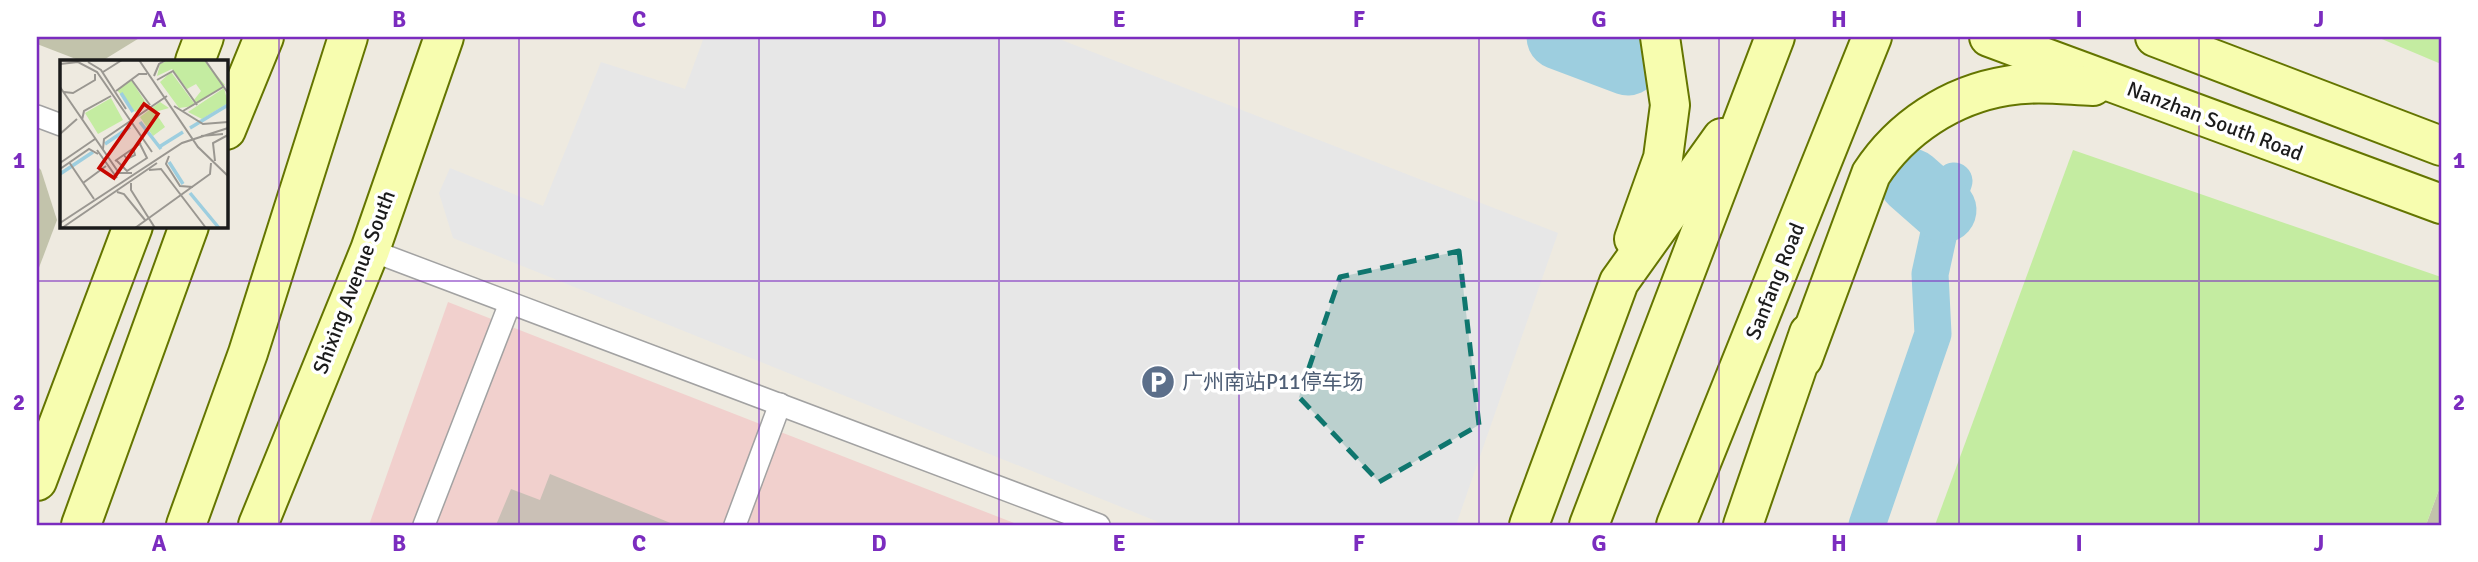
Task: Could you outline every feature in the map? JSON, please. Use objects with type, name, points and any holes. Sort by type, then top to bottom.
[{"type":"main road","points":[[195,60],[204,37]]},
{"type":"main road","points":[[228,125],[264,37]]},
{"type":"main road","points":[[186,525],[248,353],[348,37]]},
{"type":"main road","name":"Shixing Avenue South","points":[[258,525],[370,250],[444,37]]},
{"type":"main road","points":[[1529,525],[1663,158],[1670,105],[1660,37]]},
{"type":"main road","points":[[1589,525],[1775,37]]},
{"type":"main road","name":"Sanfang Road","points":[[1676,525],[1872,37]]},
{"type":"main road","name":"Nanzhan South Road","points":[[1989,37],[2441,204]]},
{"type":"main road","points":[[2165,40],[2441,146]]},
{"type":"main road","points":[[1743,525],[1871,174],[1887,149],[1909,128],[1938,111],[2006,86],[2045,84],[2124,87]]},
{"type":"main road","points":[[1619,282],[1754,94]]},
{"type":"main road","points":[[1803,358],[1818,293],[1836,130]]},
{"type":"main road","points":[[37,481],[132,228]]},
{"type":"main road","points":[[86,519],[188,228]]},
{"type":"lane","points":[[37,116],[60,125]]},
{"type":"lane","points":[[370,250],[1099,525]]},
{"type":"lane","points":[[424,525],[510,303]]},
{"type":"lane","points":[[734,525],[780,404]]},
{"type":"highlighted area","points":[[1459,251],[1479,425],[1379,482],[1299,397],[1340,277]]},
{"type":"shaded area","points":[[37,37],[141,37],[104,60],[78,60],[37,44]]},
{"type":"shaded area","name":"广州南站P11停车场","points":[[704,37],[1054,37],[1558,233],[1456,525],[1166,525],[453,238],[439,193],[450,168],[543,206],[601,62],[685,89]]},
{"type":"shaded area","points":[[37,166],[41,170],[57,220],[37,273]]},
{"type":"shaded area","points":[[448,302],[1019,525],[369,525]]},
{"type":"shaded area","points":[[2441,484],[2441,525],[2426,525]]},
{"type":"green space","points":[[2377,37],[2441,37],[2441,64]]},
{"type":"green space","points":[[2073,150],[2441,277],[2441,484],[2426,525],[1935,525]]},
{"type":"building","points":[[550,474],[673,525],[496,525],[511,489],[540,500]]},
{"type":"waterway","points":[[1559,37],[1628,63]]},
{"type":"waterway","points":[[1911,181],[1944,210]]},
{"type":"waterway","points":[[1867,525],[1933,334],[1930,274],[1944,210],[1954,181]]},
{"type":"place","name":"广州南站P11停车场","points":[[1158,382]]}]
